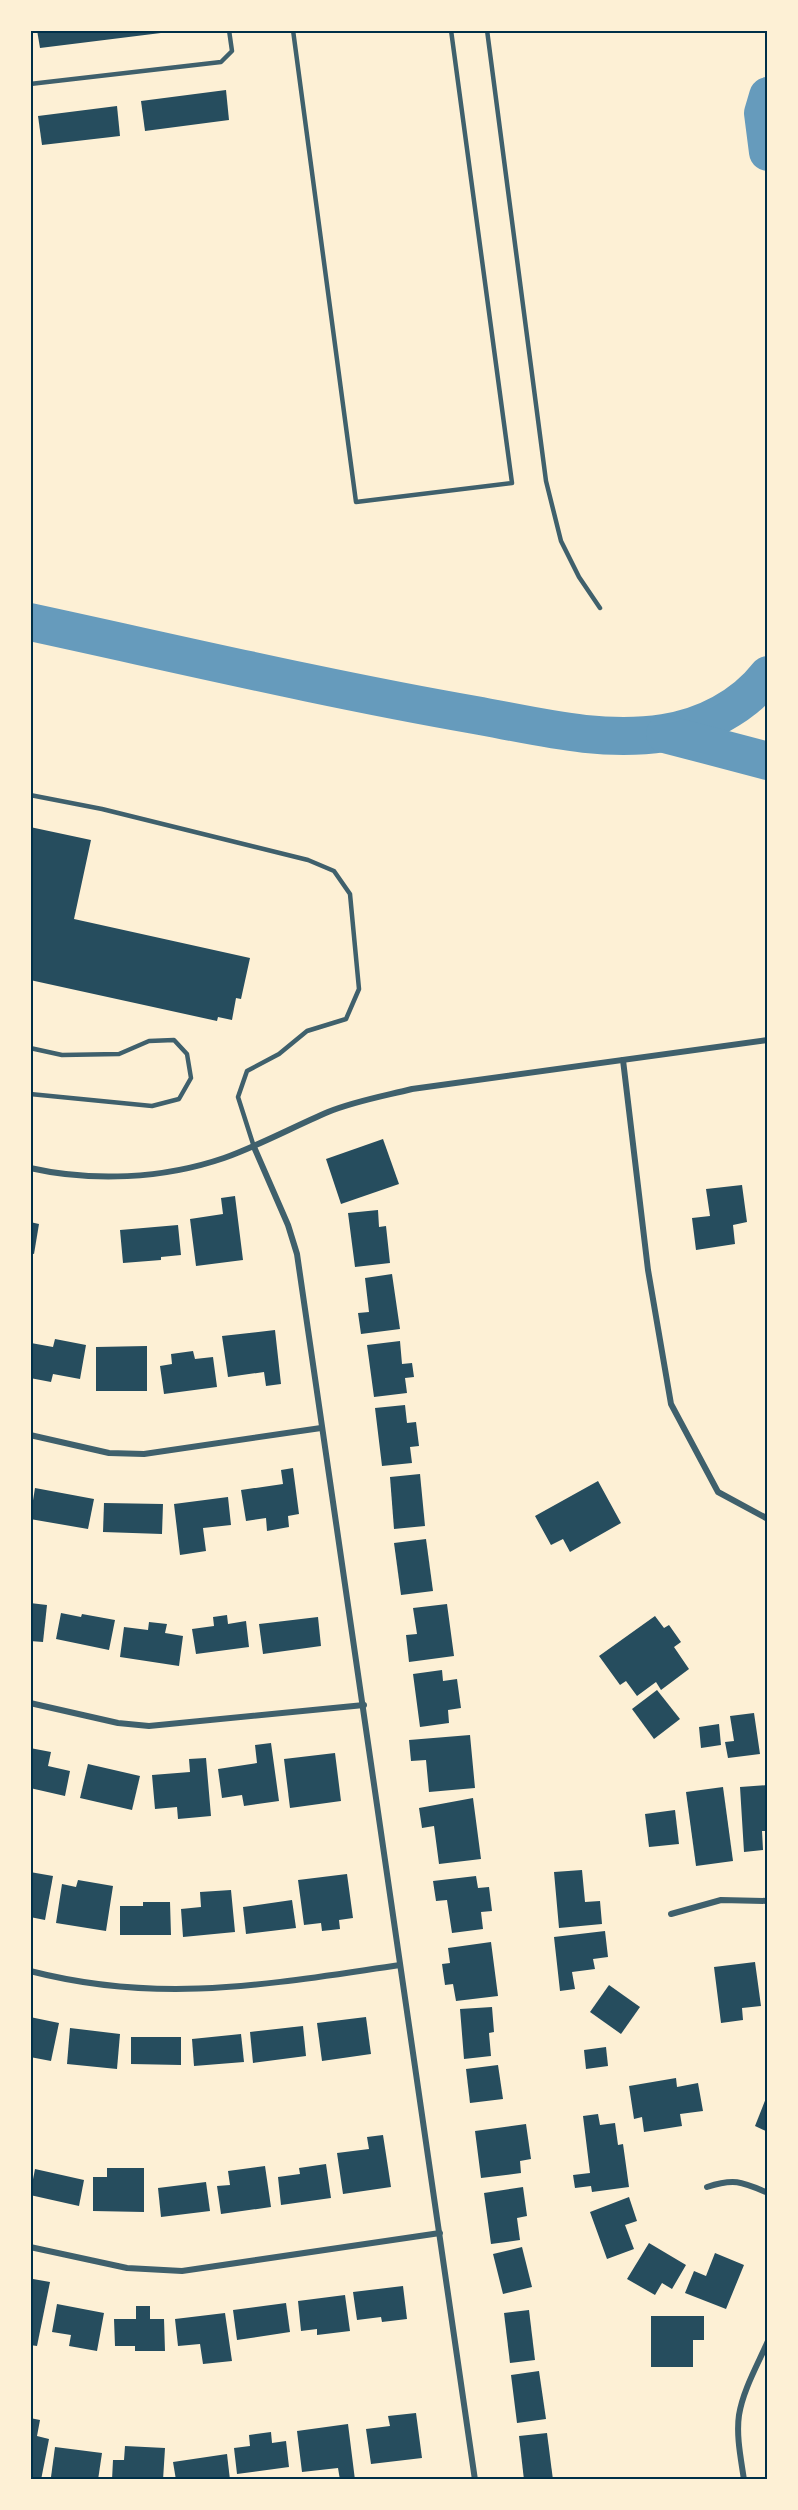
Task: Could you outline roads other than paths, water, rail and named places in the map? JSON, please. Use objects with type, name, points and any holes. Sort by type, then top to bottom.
[{"type":"street","points":[[30,1167],[76,1176],[155,1173],[221,1159],[254,1147],[329,1112],[412,1089],[768,1040]]},
{"type":"street","points":[[623,1060],[648,1270],[672,1404],[718,1492],[768,1519]]},
{"type":"street","points":[[254,1147],[288,1226],[297,1254],[475,2480]]},
{"type":"street","points":[[30,1435],[109,1453],[144,1454],[321,1428]]},
{"type":"street","points":[[30,1702],[118,1723],[149,1726],[364,1705]]},
{"type":"street","points":[[671,1914],[721,1899],[768,1901]]},
{"type":"street","points":[[30,1971],[72,1982],[137,1990],[185,1990],[234,1989],[400,1965]]},
{"type":"street","points":[[707,2187],[727,2181],[741,2181],[768,2193]]},
{"type":"street","points":[[30,2247],[127,2268],[182,2271],[440,2234]]},
{"type":"street","points":[[744,2480],[739,2415],[747,2388],[768,2341]]},
{"type":"lane","points":[[30,84],[221,62],[232,51],[229,30]]},
{"type":"lane","points":[[292,30],[356,502],[512,483],[451,30]]},
{"type":"lane","points":[[487,30],[546,482],[561,542],[579,577],[600,609]]},
{"type":"lane","points":[[30,795],[102,809],[308,860],[334,871],[350,894],[359,989],[346,1019],[307,1031],[279,1054],[247,1071],[238,1097],[254,1147]]},
{"type":"lane","points":[[30,1048],[62,1055],[119,1054],[149,1041],[174,1040],[187,1054],[191,1078],[179,1099],[152,1106],[30,1094]]},
{"type":"waterway","points":[[768,96],[763,113],[768,152]]},
{"type":"waterway","points":[[30,622],[363,694],[593,735],[640,736],[694,726],[735,706],[768,675]]},
{"type":"waterway","points":[[665,734],[768,761]]}]
